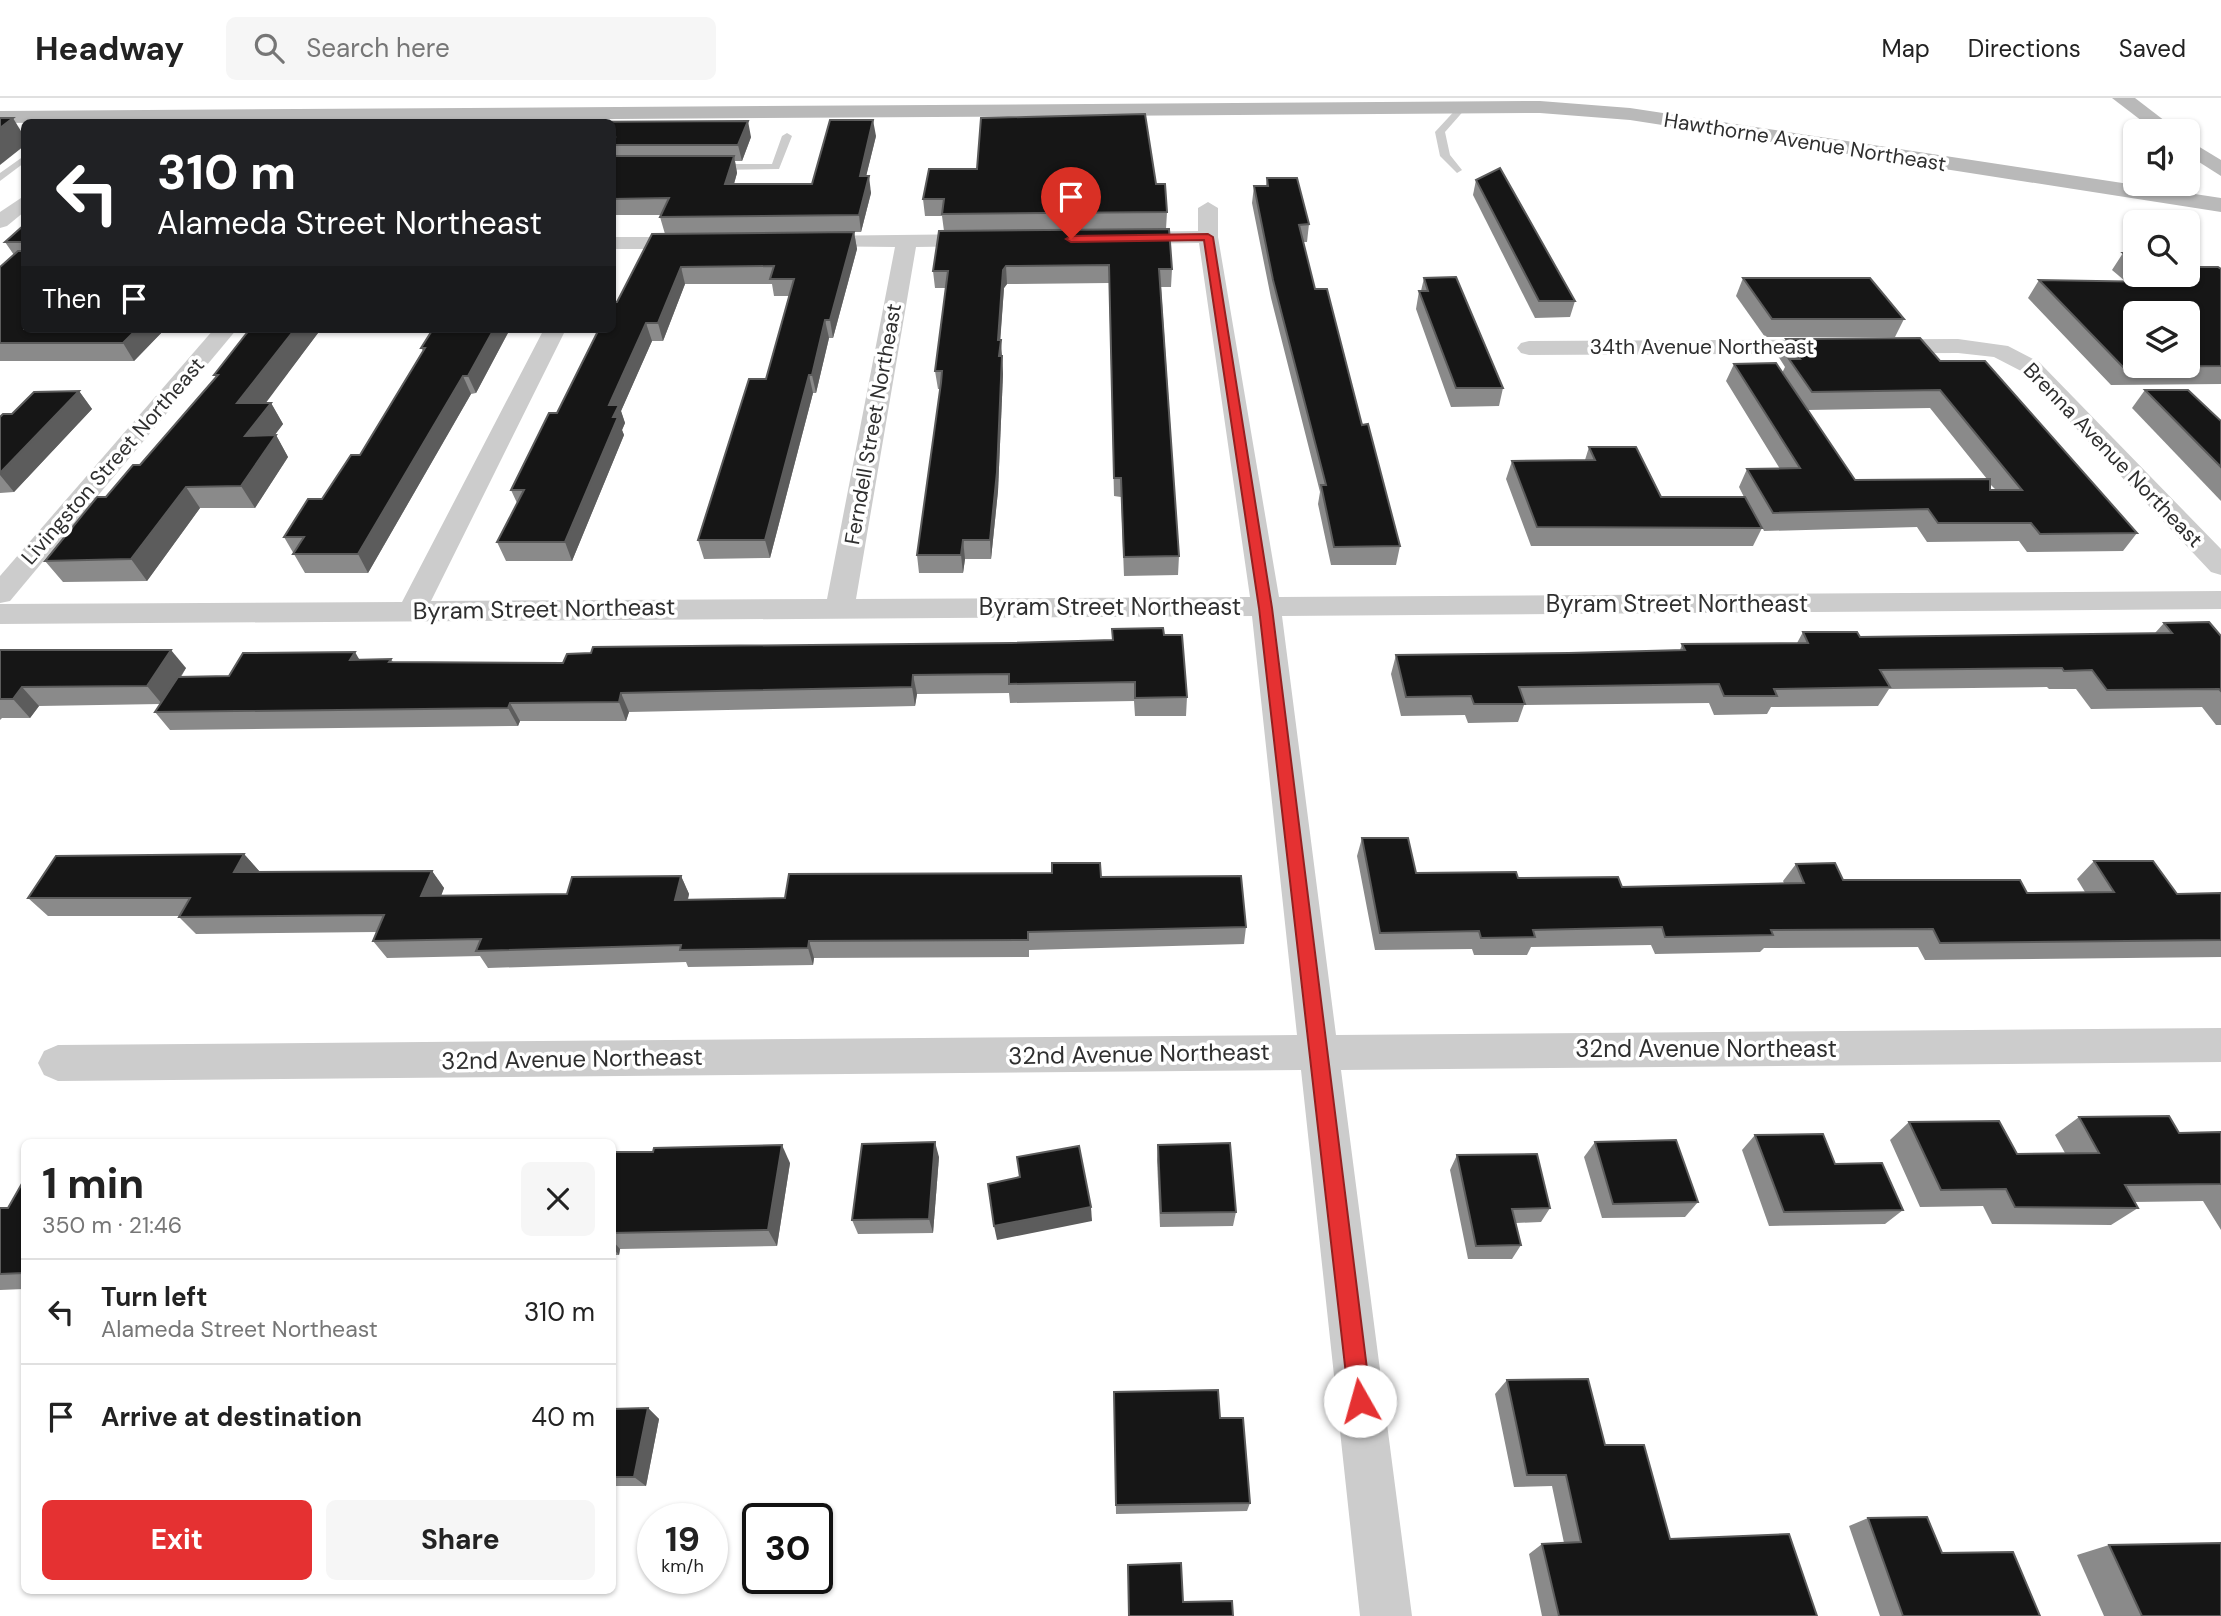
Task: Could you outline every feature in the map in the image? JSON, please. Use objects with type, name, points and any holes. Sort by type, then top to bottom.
[{"type":"main road","points":[[2122,98],[2151,119]]},
{"type":"main road","name":"Hawthorne Avenue Northeast","points":[[0,117],[408,118],[1540,107],[1630,114],[2221,205]]},
{"type":"main road","points":[[2200,155],[2221,170]]},
{"type":"street","points":[[0,222],[21,204]]},
{"type":"street","points":[[1098,239],[1208,222],[1266,608],[1386,1616]]},
{"type":"street","points":[[794,242],[1002,240]]},
{"type":"street","name":"Ferndell Street Northeast","points":[[840,606],[906,242]]},
{"type":"street","points":[[616,243],[710,243]]},
{"type":"street","name":"Livingston Street Northeast","points":[[0,594],[223,333]]},
{"type":"street","points":[[412,611],[553,333]]},
{"type":"street","name":"34th Avenue Northeast","points":[[1529,348],[1958,346],[2000,351]]},
{"type":"street","name":"Brenna Avenue Northeast","points":[[2000,351],[2031,367],[2221,566]]},
{"type":"street","name":"Byram Street Northeast","points":[[0,614],[840,606],[1266,608],[2221,600]]},
{"type":"street","name":"32nd Avenue Northeast","points":[[58,1063],[2221,1045]]},
{"type":"lane","points":[[1457,170],[1445,156],[1440,132],[1463,107]]},
{"type":"lane","points":[[708,167],[776,167],[787,136]]},
{"type":"lane","points":[[0,178],[21,161]]},
{"type":"building","points":[[1145,114],[1156,184],[1165,184],[1167,212],[942,214],[944,199],[923,199],[929,169],[977,169],[981,118]]},
{"type":"building","points":[[0,118],[13,118],[0,128]]},
{"type":"building","points":[[830,120],[873,120],[860,176],[869,176],[859,215],[660,217],[669,198],[616,199],[616,156],[734,156],[725,184],[812,184]]},
{"type":"building","points":[[748,121],[738,145],[616,145],[616,122]]},
{"type":"building","points":[[1500,168],[1575,301],[1539,301],[1476,180]]},
{"type":"building","points":[[1267,178],[1297,178],[1309,224],[1299,225],[1315,289],[1327,289],[1362,425],[1368,424],[1400,546],[1334,547],[1321,485],[1326,485],[1273,280],[1254,186],[1268,186]]},
{"type":"building","points":[[21,228],[21,242],[5,242]]},
{"type":"building","points":[[1169,229],[1172,269],[1159,269],[1179,556],[1124,557],[1121,478],[1114,478],[1109,265],[1006,266],[1003,270],[998,340],[1001,340],[999,356],[1002,356],[997,472],[990,540],[963,540],[961,555],[917,555],[942,371],[935,371],[948,271],[933,271],[939,231]]},
{"type":"building","points":[[854,232],[830,320],[825,320],[812,375],[809,375],[765,540],[698,540],[749,379],[766,379],[794,279],[770,279],[774,266],[681,267],[658,323],[646,323],[609,405],[619,405],[613,417],[618,417],[565,542],[497,542],[524,490],[511,490],[549,413],[557,413],[597,333],[616,333],[616,302],[652,234]]},
{"type":"building","points":[[21,251],[21,333],[133,333],[123,343],[0,343],[0,267]]},
{"type":"building","points":[[2200,267],[2218,267],[2221,269],[2221,366],[2200,366],[2200,301],[2123,301],[2123,367],[2039,280],[2123,281],[2123,287],[2200,287]]},
{"type":"building","points":[[1456,277],[1503,388],[1456,388],[1419,291],[1428,291],[1424,278]]},
{"type":"building","points":[[1743,278],[1870,278],[1904,319],[1772,319]]},
{"type":"building","points":[[247,333],[292,333],[237,403],[271,403],[245,436],[276,435],[241,486],[186,487],[131,559],[45,561],[97,497],[106,497],[133,465],[140,465],[218,375],[214,375]]},
{"type":"building","points":[[430,333],[492,333],[468,376],[463,376],[358,554],[293,554],[304,537],[284,537],[308,499],[322,499],[351,455],[360,455],[425,348],[421,348]]},
{"type":"building","points":[[1920,338],[1940,361],[1985,361],[2137,533],[2040,534],[2031,523],[1938,523],[1928,509],[1773,513],[1747,469],[1800,468],[1734,364],[1776,363],[1855,480],[1990,479],[1990,490],[2022,490],[1940,390],[1812,392],[1789,359],[1800,359],[1786,339]]},
{"type":"building","points":[[2145,390],[2188,390],[2221,421],[2221,467]]},
{"type":"building","points":[[79,391],[0,473],[0,417],[3,414],[12,414],[34,392]]},
{"type":"building","points":[[1589,447],[1636,447],[1661,497],[1745,497],[1762,528],[1537,527],[1512,461],[1595,460]]},
{"type":"building","points":[[2209,622],[2221,636],[2221,691],[2107,690],[2092,670],[2064,671],[2062,668],[1880,670],[1890,687],[1774,689],[1777,696],[1724,696],[1719,684],[1519,687],[1525,704],[1474,704],[1471,696],[1406,697],[1396,655],[1685,650],[1682,644],[1808,643],[1803,632],[1857,632],[1860,637],[2172,633],[2164,623]]},
{"type":"building","points":[[1163,628],[1164,635],[1182,635],[1187,697],[1135,698],[1135,682],[1009,684],[1009,674],[913,675],[912,687],[621,693],[619,702],[510,703],[508,708],[155,712],[178,677],[229,676],[243,653],[355,652],[350,660],[563,663],[567,654],[591,653],[593,647],[1113,640],[1112,629]]},
{"type":"building","points":[[0,650],[171,650],[147,686],[22,687],[13,699],[0,699]]},
{"type":"building","points":[[1362,838],[1408,838],[1416,873],[1516,872],[1518,878],[1618,877],[1622,887],[1804,883],[1796,864],[1835,863],[1843,880],[2020,880],[2027,893],[2114,892],[2094,861],[2153,861],[2177,894],[2221,893],[2221,940],[1940,943],[1933,929],[1771,930],[1773,935],[1665,937],[1662,927],[1533,930],[1535,937],[1481,938],[1479,931],[1380,933]]},
{"type":"building","points":[[244,854],[234,872],[432,871],[421,896],[567,894],[572,877],[681,876],[675,900],[785,898],[789,874],[1052,873],[1052,863],[1100,863],[1101,877],[1241,876],[1246,927],[1028,932],[1028,940],[809,941],[808,948],[680,950],[681,945],[476,951],[481,939],[373,941],[384,915],[179,917],[190,898],[28,898],[56,856]]},
{"type":"building","points":[[2169,1116],[2179,1133],[2221,1132],[2221,1184],[2125,1185],[2138,1208],[2015,1207],[2006,1189],[1941,1190],[1909,1122],[1999,1121],[2017,1154],[2099,1153],[2079,1117]]},
{"type":"building","points":[[1823,1134],[1835,1164],[1882,1163],[1903,1210],[1784,1212],[1755,1135]]},
{"type":"building","points":[[1676,1140],[1698,1202],[1613,1204],[1595,1142]]},
{"type":"building","points":[[935,1142],[929,1219],[852,1220],[862,1144]]},
{"type":"building","points":[[1230,1143],[1236,1212],[1161,1213],[1158,1145]]},
{"type":"building","points":[[782,1145],[768,1230],[616,1233],[616,1152],[653,1152],[654,1148]]},
{"type":"building","points":[[1079,1146],[1091,1207],[994,1226],[988,1184],[1020,1177],[1017,1157]]},
{"type":"building","points":[[1537,1154],[1550,1208],[1512,1209],[1521,1245],[1476,1246],[1457,1155]]},
{"type":"building","points":[[21,1185],[21,1273],[0,1274],[0,1208],[8,1208]]},
{"type":"building","points":[[1588,1379],[1605,1445],[1644,1445],[1670,1539],[1789,1534],[1817,1616],[1559,1616],[1542,1544],[1581,1542],[1566,1475],[1527,1475],[1507,1380]]},
{"type":"building","points":[[1218,1390],[1220,1418],[1243,1418],[1250,1503],[1116,1505],[1114,1392]]},
{"type":"building","points":[[648,1408],[634,1477],[616,1477],[616,1409]]},
{"type":"building","points":[[1927,1517],[1942,1553],[2013,1552],[2040,1616],[1903,1616],[1868,1518]]},
{"type":"building","points":[[2221,1543],[2221,1616],[2142,1616],[2109,1545]]},
{"type":"building","points":[[1181,1563],[1183,1602],[1232,1601],[1233,1616],[1129,1616],[1128,1565]]},
{"type":"route","points":[[1071,239],[1208,237],[1266,608],[1360,1401]]}]
